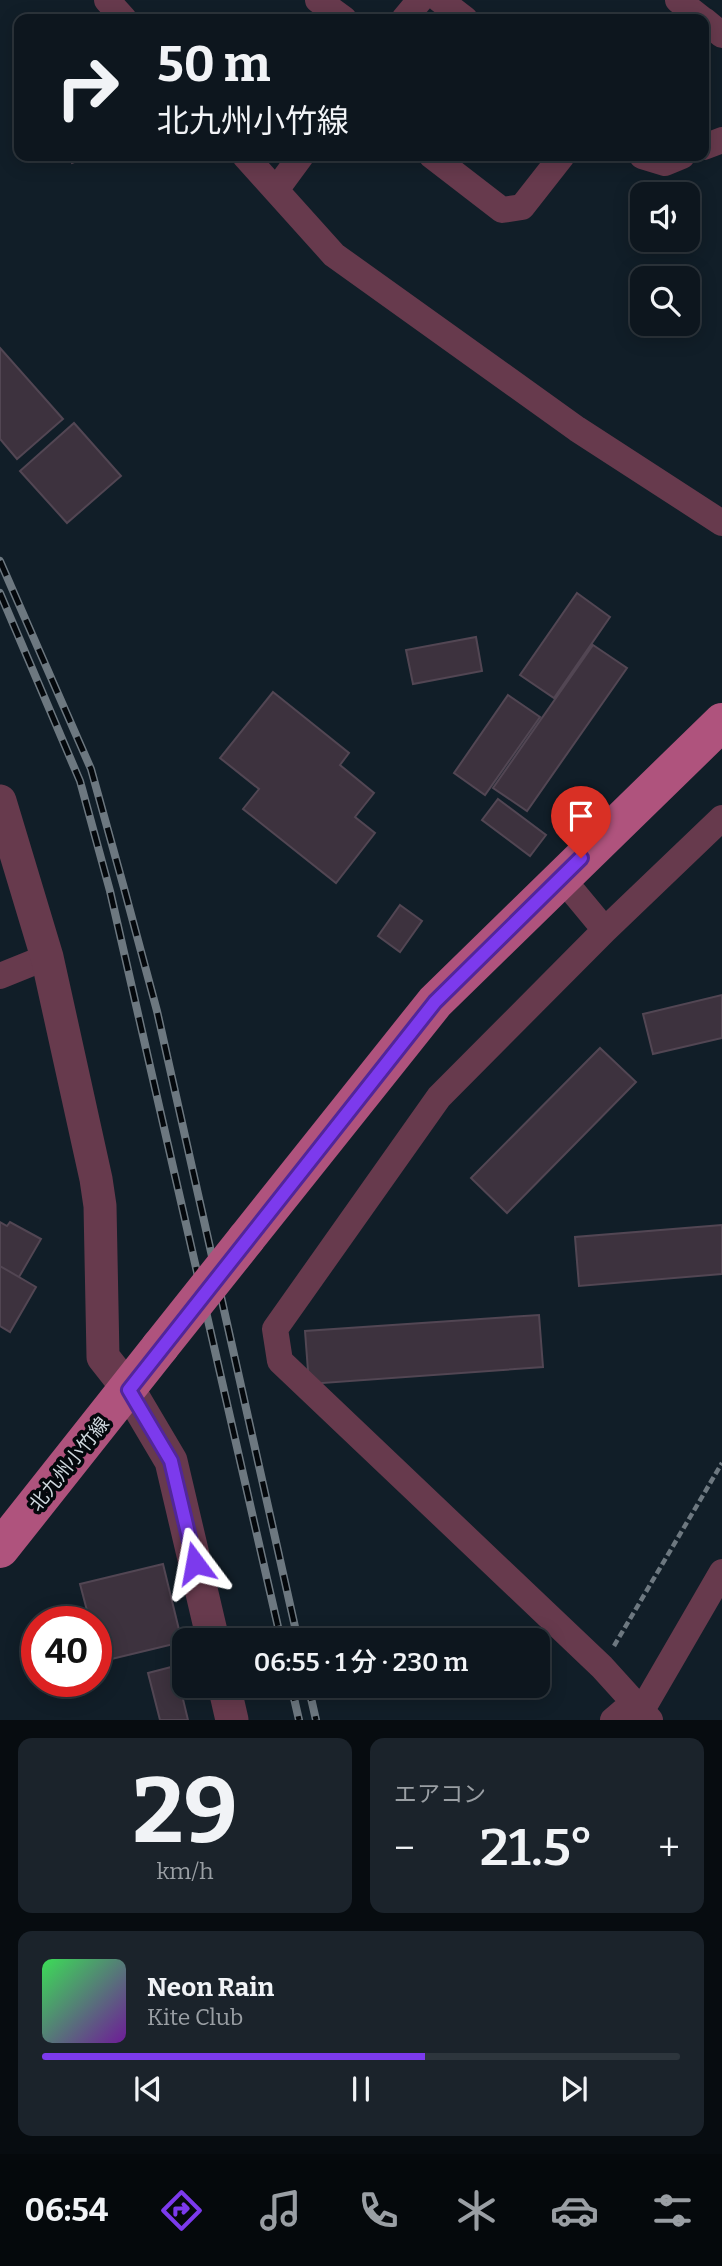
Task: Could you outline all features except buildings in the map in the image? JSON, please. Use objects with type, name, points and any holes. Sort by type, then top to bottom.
[{"type":"main road","name":"北九州小竹線","points":[[0,1549],[435,1002],[722,722]]},
{"type":"street","points":[[107,0],[120,14]]},
{"type":"street","points":[[318,0],[337,14]]},
{"type":"street","points":[[408,14],[420,0]]},
{"type":"street","points":[[440,0],[458,14]]},
{"type":"street","points":[[678,0],[696,14]]},
{"type":"street","points":[[250,161],[334,255],[576,429],[722,523]]},
{"type":"street","points":[[276,190],[297,161]]},
{"type":"street","points":[[438,161],[502,210],[522,207],[558,161]]},
{"type":"street","points":[[0,802],[47,957],[100,1206],[101,1349],[111,1370],[129,1390],[171,1461],[210,1628]]},
{"type":"street","points":[[642,1711],[602,1667],[280,1361],[275,1329],[439,1097],[605,930],[722,818]]},
{"type":"street","points":[[561,877],[605,930]]},
{"type":"street","points":[[0,976],[47,957]]},
{"type":"street","points":[[613,1720],[642,1711],[722,1572]]},
{"type":"street","points":[[227,1698],[232,1720]]},
{"type":"path","points":[[602,1667],[722,1463]]},
{"type":"railway","points":[[0,561],[91,769],[124,888],[157,1011],[295,1628]]},
{"type":"railway","points":[[0,593],[80,781],[110,891],[278,1628]]},
{"type":"railway","points":[[294,1698],[299,1720]]},
{"type":"railway","points":[[311,1698],[316,1720]]},
{"type":"route","points":[[195,1563],[171,1461],[129,1390],[160,1347],[435,1002],[581,858]]}]
